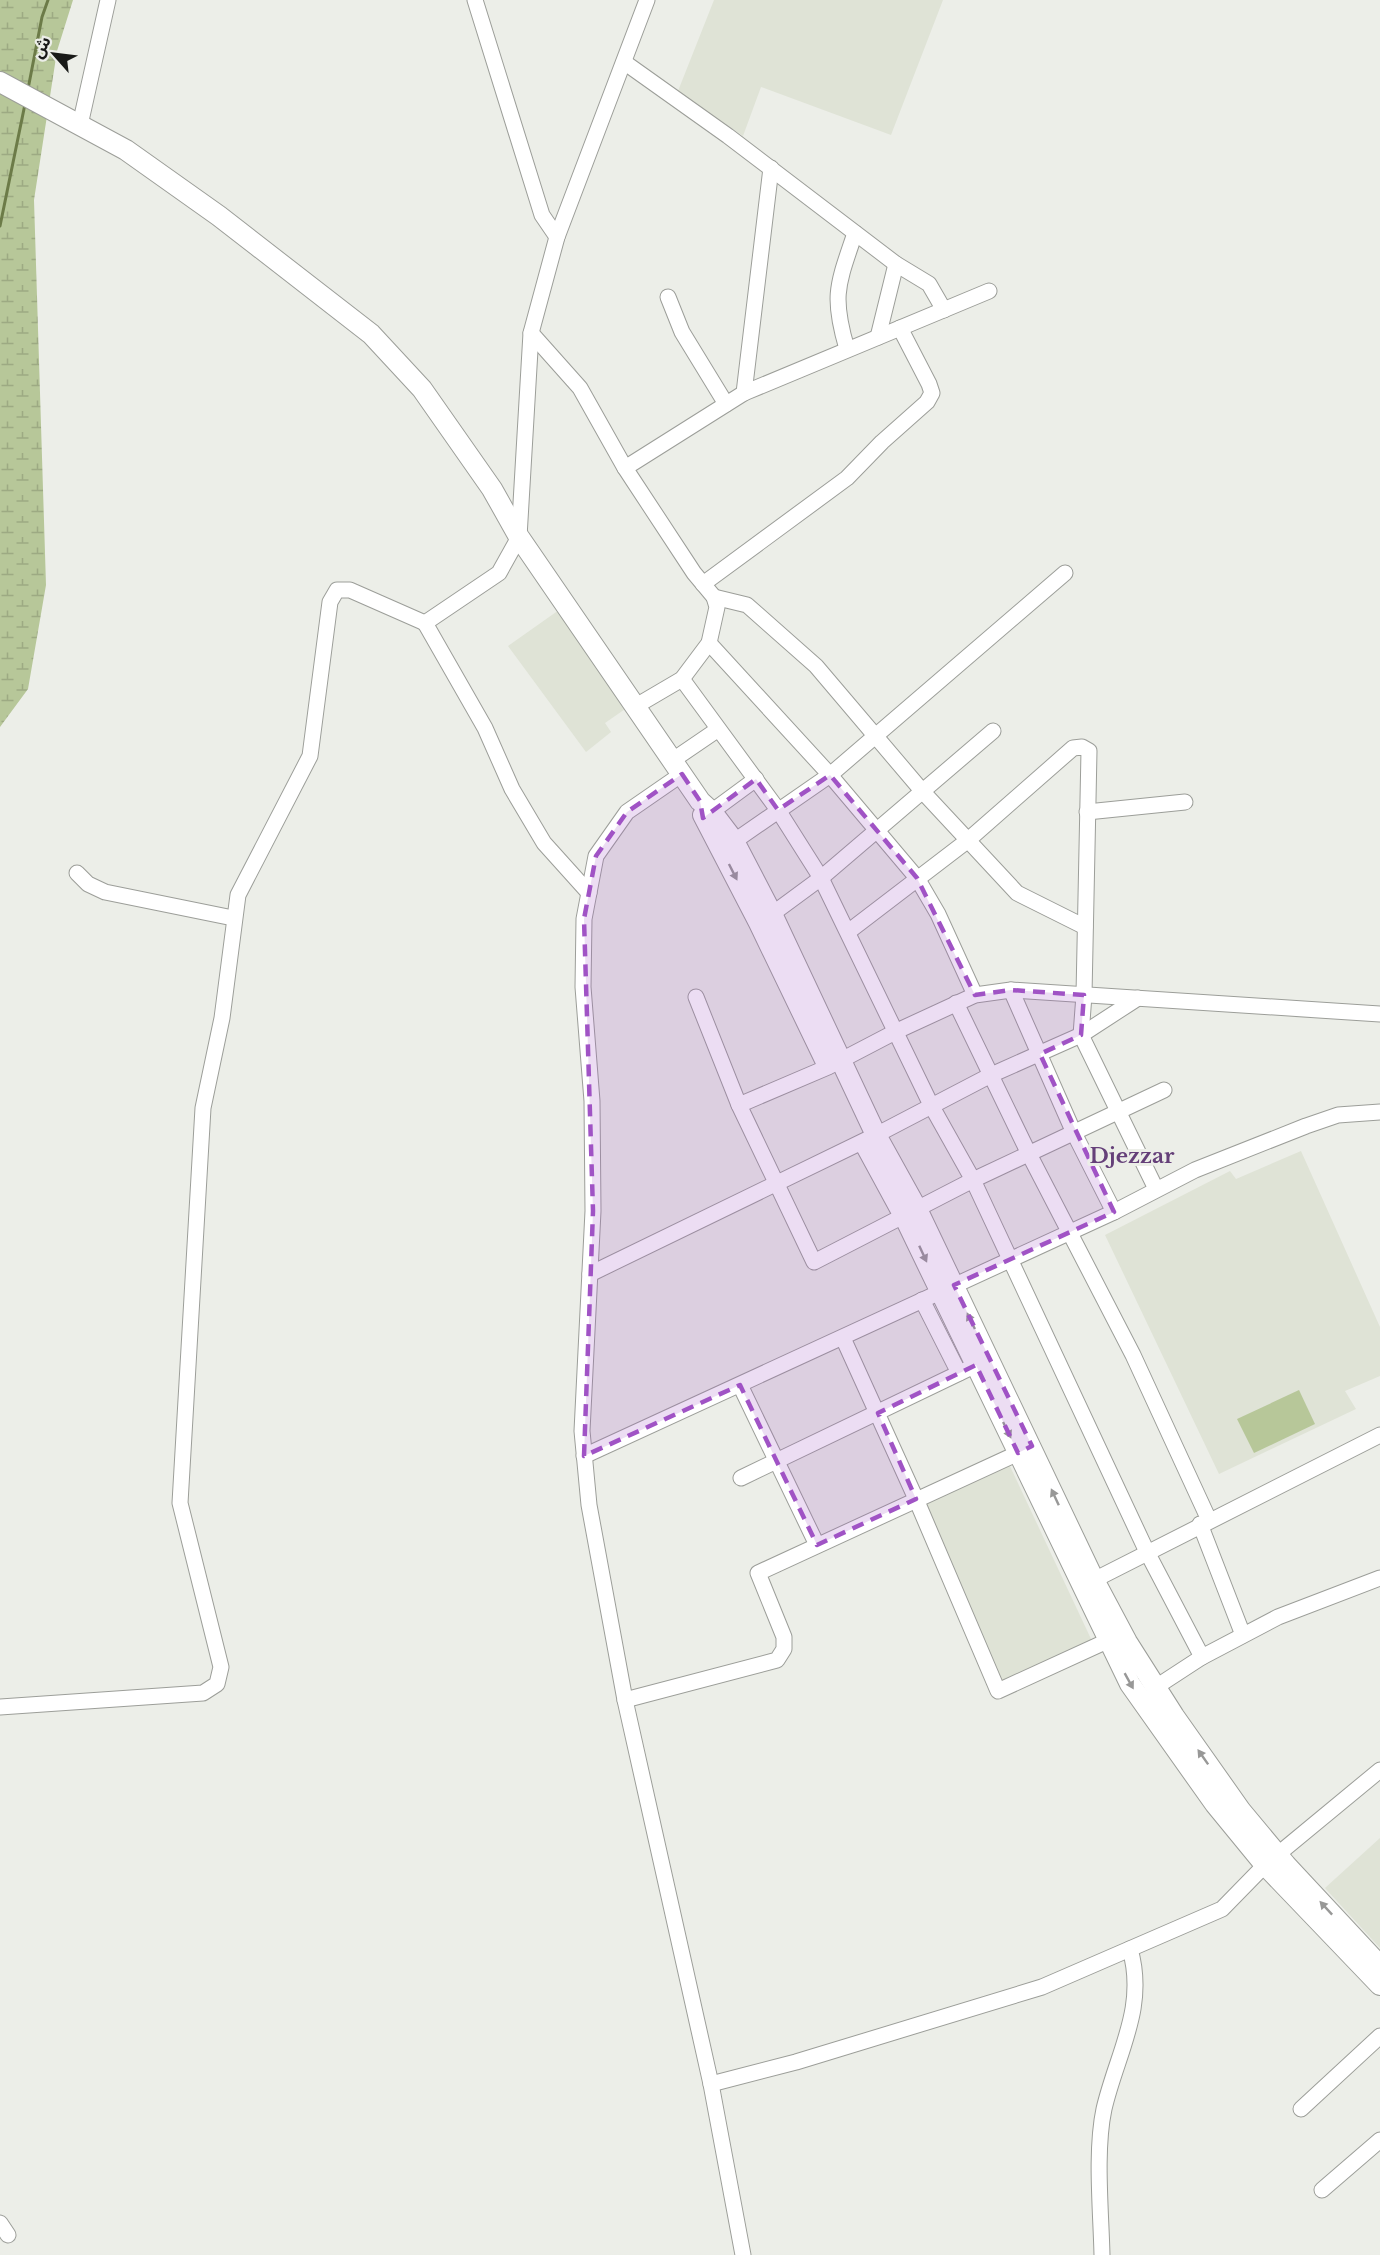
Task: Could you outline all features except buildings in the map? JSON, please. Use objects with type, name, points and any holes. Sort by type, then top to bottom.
[{"type":"main road","points":[[0,82],[126,150],[219,216],[371,334],[422,389],[492,489],[519,537],[636,706],[728,846],[766,919],[870,1138],[911,1212],[1116,1637],[1156,1687],[1272,1860],[1380,1985]]},
{"type":"main road","points":[[947,1288],[968,1369],[1025,1450],[1094,1580],[1116,1637],[1130,1684],[1215,1804],[1380,1966]]},
{"type":"street","points":[[80,125],[108,0]]},
{"type":"street","points":[[475,0],[542,215],[557,237]]},
{"type":"street","points":[[425,622],[499,573],[519,537],[531,333],[557,237],[647,0]]},
{"type":"street","points":[[624,62],[771,168],[896,264],[928,284],[944,310]]},
{"type":"street","points":[[744,393],[771,168]]},
{"type":"street","points":[[847,349],[837,317],[837,286],[855,232]]},
{"type":"street","points":[[878,337],[896,264]]},
{"type":"street","points":[[625,468],[744,393],[989,291]]},
{"type":"street","points":[[668,297],[682,332],[726,404]]},
{"type":"street","points":[[703,584],[847,478],[882,442],[927,402],[932,393],[929,384],[900,328]]},
{"type":"street","points":[[531,333],[580,388],[625,468],[714,597],[717,607],[709,643],[682,679],[636,706]]},
{"type":"street","points":[[728,846],[830,775],[1065,573]]},
{"type":"street","points":[[0,1707],[203,1693],[217,1684],[221,1667],[180,1503],[203,1108],[222,1018],[238,895],[310,756],[330,602],[337,590],[351,590],[425,622],[485,728],[512,789],[543,843],[589,893]]},
{"type":"street","points":[[714,597],[747,604],[816,666],[923,792],[1017,893],[1085,927]]},
{"type":"street","points":[[709,643],[830,775],[917,878],[938,914],[975,995]]},
{"type":"street","points":[[682,679],[717,730],[756,779],[821,878],[897,1030],[931,1105],[973,1180],[1147,1552],[1202,1657]]},
{"type":"street","points":[[717,730],[627,812],[596,856],[584,919],[583,987],[592,1101],[593,1211],[582,1431],[589,1505],[625,1701],[711,2084],[743,2255]]},
{"type":"street","points":[[766,919],[821,878],[993,731]]},
{"type":"street","points":[[848,932],[967,841],[1073,748],[1082,747],[1089,751],[1084,995],[1081,1035],[1156,1188]]},
{"type":"street","points":[[705,810],[756,779]]},
{"type":"street","points":[[1087,812],[1185,801]]},
{"type":"street","points":[[77,873],[88,884],[105,892],[234,918]]},
{"type":"street","points":[[1011,990],[1074,1133],[1114,1212]]},
{"type":"street","points":[[739,1105],[834,1063],[897,1030],[975,995],[1011,990],[1380,1014]]},
{"type":"street","points":[[696,997],[739,1105],[814,1262],[973,1180],[1164,1090]]},
{"type":"street","points":[[590,1274],[870,1138],[991,1075],[1081,1035],[1138,998]]},
{"type":"street","points":[[957,1003],[1029,1154],[1133,1355],[1204,1522],[1243,1635]]},
{"type":"street","points":[[584,1456],[1114,1212],[1156,1188],[1338,1115],[1380,1112]]},
{"type":"street","points":[[741,1478],[968,1369],[922,1300]]},
{"type":"street","points":[[843,1338],[916,1499],[998,1691],[1116,1637]]},
{"type":"street","points":[[740,1385],[817,1545]]},
{"type":"street","points":[[1094,1580],[1204,1522],[1380,1435]]},
{"type":"street","points":[[625,1701],[777,1660],[784,1649],[784,1637],[758,1573],[1025,1450]]},
{"type":"street","points":[[1156,1687],[1202,1657],[1278,1617],[1380,1578]]},
{"type":"street","points":[[711,2084],[796,2062],[1041,1987],[1222,1909],[1272,1860],[1380,1770]]},
{"type":"street","points":[[1102,2255],[1101,2139],[1104,2109],[1135,2008],[1136,1968],[1130,1949]]},
{"type":"street","points":[[1301,2109],[1380,2036]]},
{"type":"street","points":[[1322,2190],[1380,2140]]},
{"type":"highlighted area","points":[[682,774],[700,801],[703,818],[756,779],[778,810],[830,775],[917,878],[975,995],[1011,990],[1084,995],[1081,1035],[1040,1054],[1114,1212],[954,1285],[1032,1446],[1018,1453],[976,1365],[878,1413],[916,1499],[817,1545],[740,1385],[584,1456],[593,1211],[584,919],[596,856],[627,812]]},
{"type":"shaded area","points":[[714,0],[943,0],[891,135],[761,87],[743,136],[678,91]]},
{"type":"shaded area","points":[[559,610],[628,707],[605,723],[611,732],[586,752],[508,646]]},
{"type":"shaded area","points":[[1301,1151],[1380,1327],[1380,1376],[1345,1391],[1356,1409],[1219,1474],[1105,1235],[1230,1171],[1236,1179]]},
{"type":"shaded area","points":[[1009,1464],[1092,1641],[1001,1681],[925,1504]]},
{"type":"shaded area","points":[[1380,1838],[1380,1948],[1325,1888]]},
{"type":"green space","points":[[0,0],[73,0],[57,51],[34,200],[46,585],[28,689],[0,727]]},
{"type":"green space","points":[[1299,1390],[1315,1424],[1254,1453],[1237,1419]]},
{"type":"waterway","points":[[28,89],[42,17],[48,0]]},
{"type":"waterway","points":[[0,226],[25,104]]},
{"type":"district","name":"Djezzar","points":[[1132,1156]]}]
